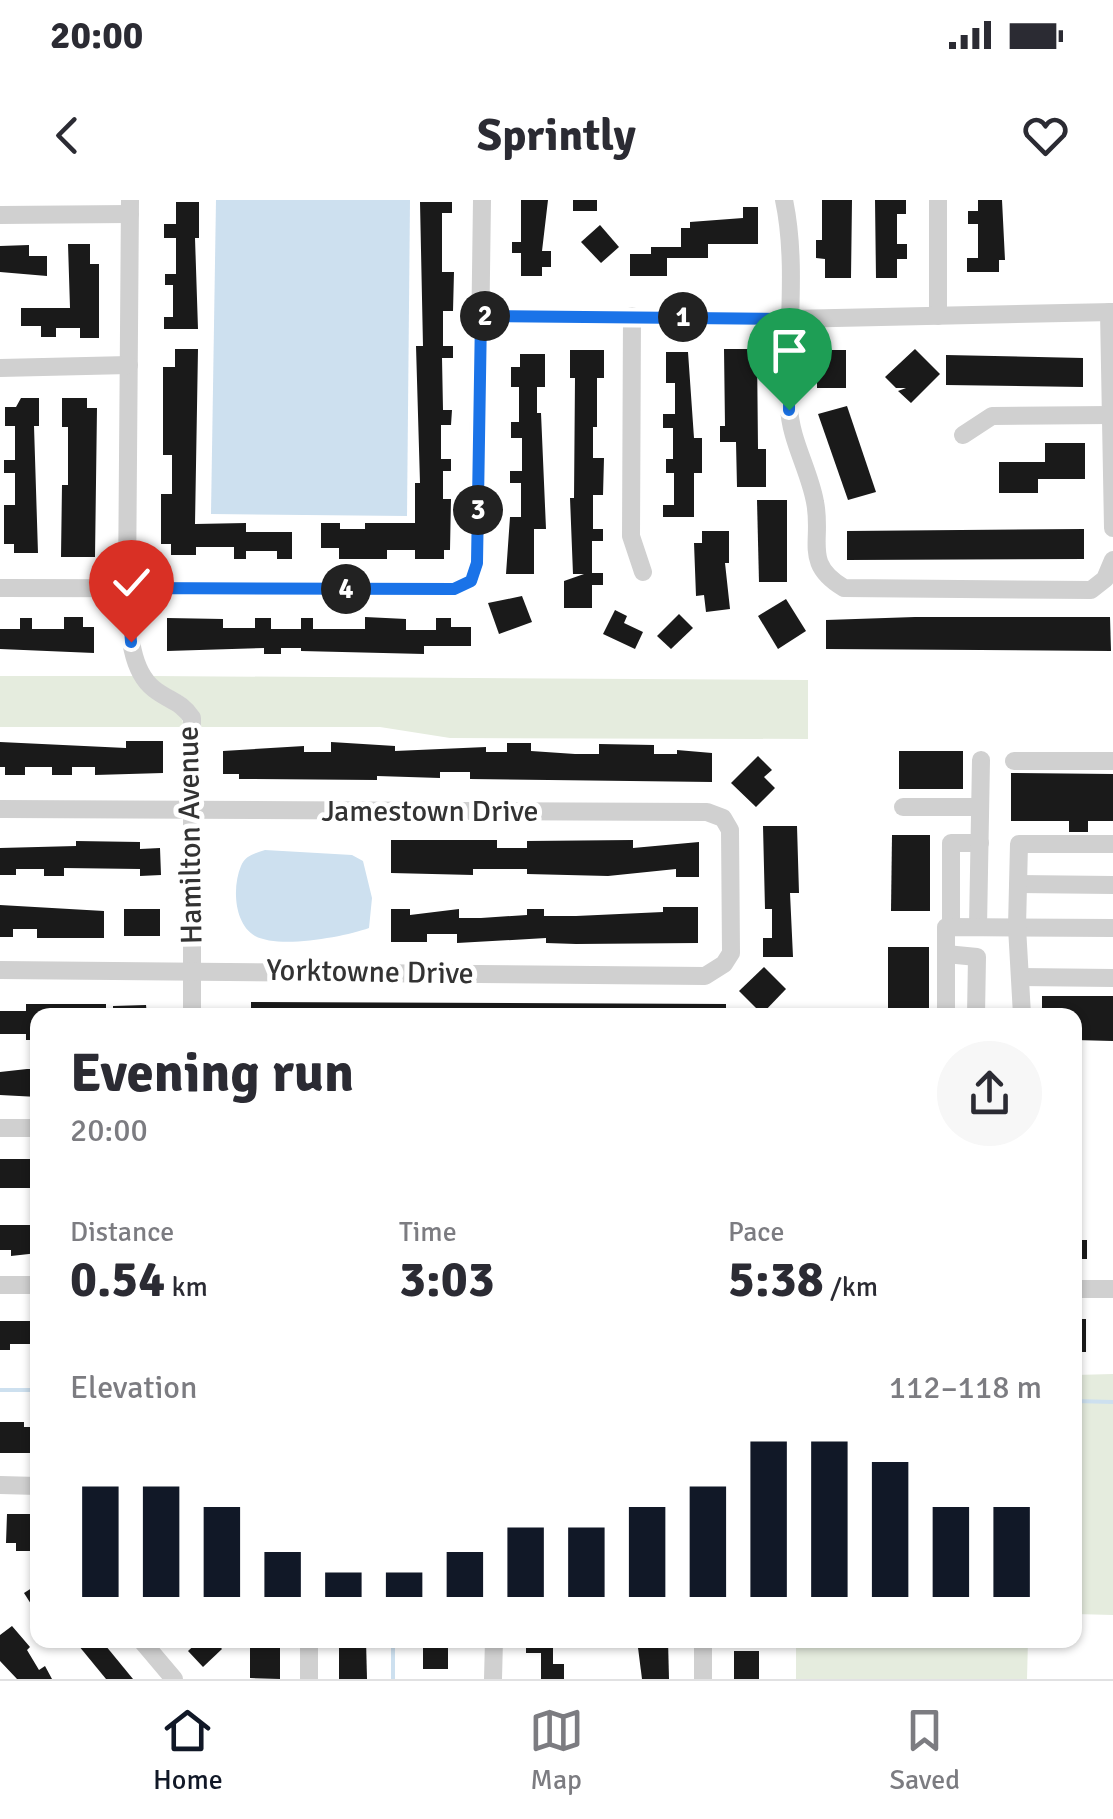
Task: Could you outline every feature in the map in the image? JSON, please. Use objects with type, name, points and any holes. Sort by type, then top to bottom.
[{"type":"street","points":[[0,588],[454,589],[471,581],[477,563],[482,200]]},
{"type":"street","points":[[784,200],[790,319],[789,410],[797,450],[815,501],[818,566],[827,578],[844,588],[1091,590],[1104,579],[1113,560]]},
{"type":"street","points":[[938,200],[938,316]]},
{"type":"street","points":[[0,215],[130,207]]},
{"type":"street","name":"Hamilton Avenue","points":[[130,207],[127,588],[131,642],[140,668],[153,688],[182,702],[192,718],[192,1008]]},
{"type":"street","points":[[481,316],[790,319],[1111,312],[1113,528]]},
{"type":"street","points":[[632,316],[631,536],[644,572]]},
{"type":"street","points":[[0,368],[129,365]]},
{"type":"street","points":[[963,435],[992,416],[1110,415]]},
{"type":"street","points":[[978,927],[981,760]]},
{"type":"street","points":[[1014,761],[1113,761]]},
{"type":"street","points":[[902,806],[980,808]]},
{"type":"street","name":"Jamestown Drive","points":[[0,808],[707,812],[723,818],[730,830],[731,953]]},
{"type":"street","points":[[951,928],[951,843],[980,843]]},
{"type":"street","points":[[1022,1008],[1017,927],[1020,844],[1113,844]]},
{"type":"street","points":[[1018,884],[1113,885]]},
{"type":"street","points":[[946,1008],[946,928],[1113,928]]},
{"type":"street","name":"Yorktowne Drive","points":[[0,970],[705,976],[724,964],[731,953]]},
{"type":"street","points":[[946,954],[977,957],[976,1008]]},
{"type":"street","points":[[1020,977],[1113,978]]},
{"type":"street","points":[[0,1128],[30,1128]]},
{"type":"street","points":[[0,1285],[30,1285]]},
{"type":"street","points":[[1082,1289],[1113,1290]]},
{"type":"street","points":[[0,1485],[30,1486]]},
{"type":"street","points":[[148,1648],[174,1679]]},
{"type":"street","points":[[309,1648],[309,1679]]},
{"type":"street","points":[[494,1648],[494,1679]]},
{"type":"street","points":[[702,1648],[703,1679]]},
{"type":"shaded area","points":[[0,676],[137,676],[177,708],[185,727],[0,727]]},
{"type":"shaded area","points":[[153,676],[808,680],[808,739],[450,738],[380,727],[199,727],[193,706]]},
{"type":"shaded area","points":[[1113,1374],[1113,1615],[1082,1614],[1082,1375]]},
{"type":"shaded area","points":[[796,1648],[1028,1648],[1027,1679],[796,1679]]},
{"type":"water","points":[[216,200],[410,200],[407,516],[211,514]]},
{"type":"water","points":[[265,850],[352,855],[363,861],[372,898],[369,928],[295,942],[255,936],[239,914],[236,884],[245,859]]},
{"type":"building","points":[[521,200],[548,200],[542,251],[551,251],[551,267],[542,267],[542,276],[521,276],[521,253],[512,253],[512,242],[521,242]]},
{"type":"building","points":[[573,200],[597,200],[597,211],[573,211]]},
{"type":"building","points":[[822,200],[852,200],[851,278],[825,278],[825,259],[816,258],[816,240],[822,240]]},
{"type":"building","points":[[875,200],[906,200],[906,214],[897,214],[897,244],[907,244],[907,259],[897,259],[897,278],[876,278]]},
{"type":"building","points":[[978,200],[1002,200],[1005,260],[999,260],[999,272],[967,272],[967,258],[978,258],[978,224],[968,224],[968,211],[978,211]]},
{"type":"building","points":[[176,202],[199,202],[199,238],[195,238],[198,329],[164,329],[164,317],[173,317],[173,285],[165,285],[165,274],[176,274],[176,238],[164,238],[164,224],[176,224]]},
{"type":"building","points":[[420,202],[452,202],[452,213],[442,213],[442,272],[454,272],[453,311],[443,311],[443,346],[453,346],[453,358],[442,358],[443,410],[452,410],[451,425],[441,425],[441,459],[451,459],[451,471],[443,471],[443,499],[451,499],[450,550],[444,550],[444,559],[415,559],[415,550],[387,550],[387,559],[339,559],[339,548],[321,548],[321,523],[340,523],[340,529],[365,529],[365,523],[415,523],[415,483],[420,483],[416,346],[423,346]]},
{"type":"building","points":[[743,207],[758,207],[758,244],[708,244],[708,258],[667,258],[667,276],[630,276],[630,254],[651,254],[651,247],[681,247],[681,228],[690,228],[690,222],[743,218]]},
{"type":"building","points":[[600,225],[619,247],[601,263],[581,242]]},
{"type":"building","points":[[68,244],[90,244],[90,264],[99,264],[99,338],[80,338],[80,328],[56,328],[56,337],[41,337],[41,326],[21,326],[21,308],[70,308]]},
{"type":"building","points":[[29,245],[29,256],[47,256],[47,276],[0,272],[0,246]]},
{"type":"building","points":[[175,349],[198,349],[195,524],[246,523],[246,532],[292,532],[292,559],[277,559],[277,551],[246,551],[246,559],[234,559],[234,547],[196,547],[196,555],[171,555],[171,544],[161,544],[161,494],[172,494],[172,455],[163,455],[163,367],[175,367]]},
{"type":"building","points":[[724,349],[757,349],[758,449],[766,449],[766,487],[737,487],[736,442],[720,442],[720,426],[725,426]]},
{"type":"building","points":[[915,349],[940,374],[911,403],[898,391],[906,388],[896,388],[885,377]]},
{"type":"building","points":[[570,350],[604,350],[604,378],[597,378],[597,427],[593,427],[593,458],[604,458],[603,495],[593,495],[593,529],[603,529],[603,541],[592,541],[592,573],[603,573],[603,585],[592,585],[592,608],[564,608],[564,581],[584,574],[573,574],[570,498],[574,498],[575,378],[570,378]]},
{"type":"building","points":[[817,350],[846,350],[846,388],[817,388]]},
{"type":"building","points":[[666,352],[688,352],[694,438],[702,438],[702,473],[694,473],[694,517],[663,517],[663,505],[674,505],[674,473],[666,473],[666,459],[673,459],[673,428],[663,428],[663,414],[675,414],[675,383],[666,383]]},
{"type":"building","points":[[520,354],[545,354],[545,387],[537,387],[537,413],[541,413],[546,529],[534,529],[534,574],[506,574],[510,517],[521,517],[521,483],[510,483],[510,471],[522,471],[522,438],[511,438],[511,422],[519,422],[519,387],[511,387],[511,367],[520,367]]},
{"type":"building","points":[[946,355],[1083,358],[1083,387],[946,385]]},
{"type":"building","points":[[21,398],[39,398],[39,426],[34,426],[38,553],[14,553],[14,544],[4,544],[4,505],[15,505],[15,473],[4,473],[4,460],[15,460],[15,426],[5,426],[5,407],[16,407]]},
{"type":"building","points":[[62,398],[87,398],[87,408],[97,408],[95,557],[61,557],[62,485],[68,485],[68,427],[62,427]]},
{"type":"building","points":[[847,406],[876,492],[848,500],[818,414]]},
{"type":"building","points":[[1045,443],[1085,443],[1085,479],[1038,479],[1038,493],[999,493],[999,462],[1045,462]]},
{"type":"building","points":[[757,500],[787,500],[787,582],[759,582]]},
{"type":"building","points":[[1084,529],[1084,559],[847,560],[847,531]]},
{"type":"building","points":[[702,531],[729,531],[729,563],[725,563],[730,609],[706,612],[704,595],[696,596],[694,543],[702,543]]},
{"type":"building","points":[[522,596],[532,622],[499,634],[488,603]]},
{"type":"building","points":[[786,599],[806,631],[778,649],[758,616]]},
{"type":"building","points":[[615,610],[627,616],[624,623],[643,632],[635,649],[603,634]]},
{"type":"building","points":[[679,614],[693,628],[671,649],[657,636]]},
{"type":"building","points":[[64,617],[83,617],[83,627],[94,627],[94,653],[0,649],[0,629],[20,629],[20,618],[32,618],[32,629],[64,629]]},
{"type":"building","points":[[365,617],[406,619],[406,630],[436,630],[436,618],[451,618],[451,627],[471,627],[471,646],[424,646],[424,654],[301,648],[281,648],[281,654],[264,654],[264,648],[167,651],[167,618],[223,619],[223,628],[255,628],[255,618],[271,618],[271,629],[301,629],[301,618],[313,618],[313,629],[365,629]]},
{"type":"building","points":[[1110,617],[1111,651],[826,649],[826,620]]},
{"type":"building","points":[[126,741],[163,741],[163,773],[95,775],[95,767],[72,767],[72,775],[52,775],[52,767],[25,767],[25,775],[5,775],[5,767],[0,767],[0,742],[126,748]]},
{"type":"building","points":[[331,742],[395,746],[395,751],[486,747],[486,752],[507,752],[507,743],[531,743],[531,751],[575,754],[599,754],[599,744],[654,745],[654,754],[677,754],[677,750],[712,753],[712,782],[470,779],[470,772],[440,772],[440,778],[377,776],[377,780],[239,779],[239,774],[223,774],[223,751],[304,746],[304,752],[331,752]]},
{"type":"building","points":[[899,751],[963,751],[963,789],[899,789]]},
{"type":"building","points":[[758,756],[772,770],[764,777],[775,788],[756,807],[731,783]]},
{"type":"building","points":[[1011,773],[1113,774],[1113,821],[1088,821],[1088,832],[1069,832],[1069,821],[1011,821]]},
{"type":"building","points":[[763,826],[797,826],[799,893],[790,893],[793,957],[763,957],[763,938],[772,938],[772,909],[765,909]]},
{"type":"building","points":[[892,835],[930,835],[930,911],[891,911]]},
{"type":"building","points":[[391,840],[497,840],[497,848],[527,848],[527,841],[633,840],[633,848],[699,842],[699,877],[676,877],[676,869],[608,876],[527,874],[527,869],[473,869],[473,875],[391,873]]},
{"type":"building","points":[[76,841],[140,842],[140,849],[160,848],[161,875],[140,876],[140,869],[64,868],[64,876],[44,876],[44,869],[16,869],[16,875],[0,875],[0,848],[76,846]]},
{"type":"building","points":[[0,905],[104,911],[104,938],[37,938],[37,929],[13,929],[13,937],[0,937]]},
{"type":"building","points":[[663,907],[698,907],[698,943],[576,944],[546,943],[546,938],[457,943],[457,934],[427,934],[427,942],[391,942],[391,909],[410,909],[410,915],[459,909],[459,918],[481,918],[527,915],[527,909],[544,909],[544,916],[576,916],[663,912]]},
{"type":"building","points":[[124,909],[160,909],[160,936],[124,936]]},
{"type":"building","points":[[888,947],[929,947],[929,1008],[888,1008]]},
{"type":"building","points":[[764,967],[786,989],[768,1008],[756,1008],[739,991]]},
{"type":"building","points":[[1042,996],[1113,996],[1113,1041],[1082,1040],[1082,1008],[1042,1008]]},
{"type":"building","points":[[251,1002],[726,1004],[726,1008],[251,1008]]},
{"type":"building","points":[[26,1004],[106,1004],[106,1008],[30,1008],[30,1040],[26,1040],[26,1034],[0,1034],[0,1011],[26,1011]]},
{"type":"building","points":[[146,1005],[146,1008],[113,1008]]},
{"type":"building","points":[[30,1069],[30,1097],[0,1095],[0,1072]]},
{"type":"building","points":[[0,1159],[30,1159],[30,1188],[0,1188]]},
{"type":"building","points":[[0,1225],[30,1225],[30,1254],[11,1256],[11,1250],[0,1250]]},
{"type":"building","points":[[1082,1240],[1087,1240],[1087,1259],[1082,1259]]},
{"type":"building","points":[[1082,1319],[1086,1319],[1086,1352],[1082,1352]]},
{"type":"building","points":[[0,1321],[30,1321],[30,1344],[10,1344],[10,1350],[0,1350]]},
{"type":"building","points":[[0,1422],[24,1422],[24,1427],[30,1427],[30,1453],[0,1453]]},
{"type":"building","points":[[7,1514],[30,1514],[30,1551],[16,1551],[16,1543],[6,1543]]},
{"type":"building","points":[[12,1626],[30,1647],[27,1650],[39,1670],[45,1666],[52,1679],[17,1679],[0,1661],[0,1635]]},
{"type":"building","points":[[81,1648],[108,1648],[133,1679],[106,1679]]},
{"type":"building","points":[[191,1648],[222,1649],[203,1667],[188,1651]]},
{"type":"building","points":[[250,1648],[280,1648],[280,1679],[250,1678]]},
{"type":"building","points":[[339,1648],[366,1648],[367,1679],[339,1679]]},
{"type":"building","points":[[423,1648],[448,1648],[448,1669],[423,1669]]},
{"type":"building","points":[[526,1648],[553,1648],[553,1664],[564,1664],[564,1679],[541,1679],[541,1653],[526,1653]]},
{"type":"building","points":[[638,1648],[668,1648],[669,1679],[642,1679]]},
{"type":"building","points":[[734,1651],[759,1651],[759,1679],[734,1679]]},
{"type":"waterway","points":[[0,1390],[30,1390]]},
{"type":"waterway","points":[[1082,1401],[1113,1402]]},
{"type":"waterway","points":[[393,1648],[393,1679]]},
{"type":"route","points":[[131,642],[127,588],[454,589],[471,581],[477,563],[481,316],[790,319],[789,410]]}]
